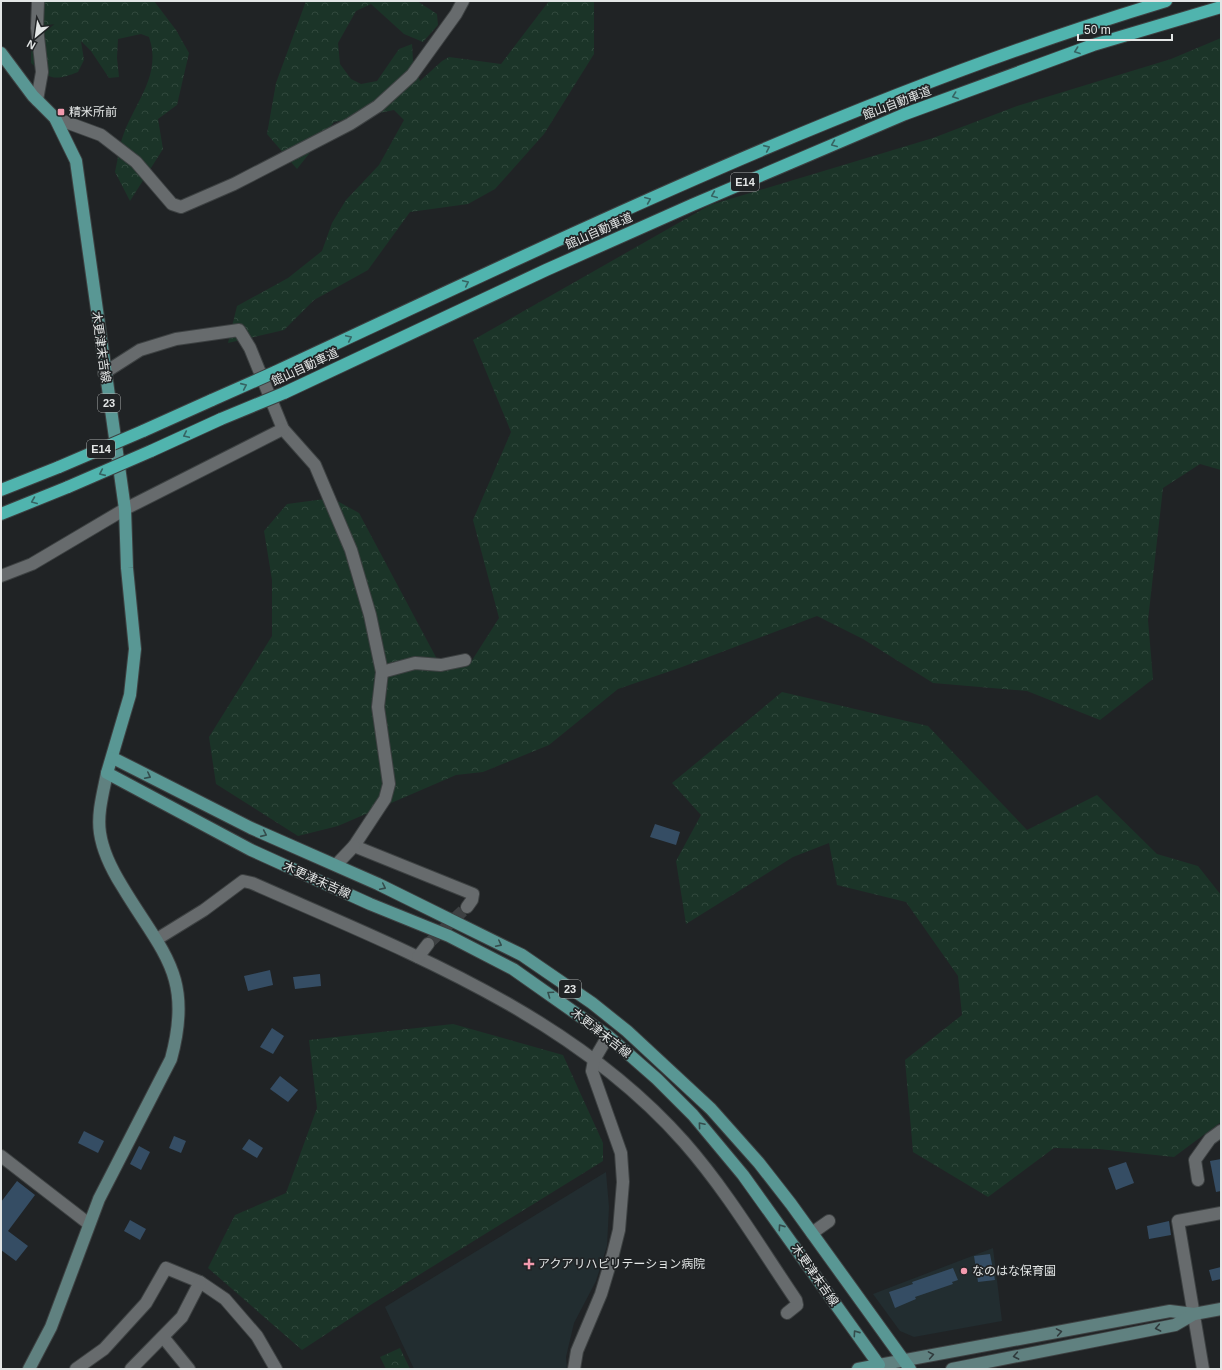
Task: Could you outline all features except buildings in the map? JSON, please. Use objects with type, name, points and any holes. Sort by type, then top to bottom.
[{"type":"highway","name":"館山自動車道","points":[[1,490],[143,431],[275,372],[616,214],[801,133],[896,95],[1083,26],[1166,1]]},
{"type":"highway","name":"館山自動車道","points":[[1,514],[68,488],[284,392],[546,270],[692,205],[877,126],[1093,45],[1221,6]]},
{"type":"main road","name":"木更津末吉線","points":[[1,53],[37,100],[55,118],[76,161],[104,373],[125,509],[127,568],[135,649],[130,695],[113,758],[107,773],[251,850],[370,904],[449,936],[513,969],[608,1036],[657,1079],[693,1115],[743,1175],[880,1367]]},
{"type":"main road","name":"木更津末吉線","points":[[113,758],[251,828],[336,865],[432,910],[522,956],[592,1003],[632,1036],[710,1109],[759,1163],[812,1233],[906,1365]]},
{"type":"main road","points":[[858,1369],[880,1367]]},
{"type":"street","points":[[37,100],[42,72],[37,28],[38,1]]},
{"type":"street","points":[[55,118],[101,135],[136,162],[172,204],[182,207],[234,184],[343,128],[378,106],[412,75],[456,14],[463,1]]},
{"type":"street","points":[[104,373],[140,350],[176,339],[239,330],[250,348],[283,429],[315,466],[351,550],[370,615],[382,672],[378,707],[389,784],[384,799],[354,846],[336,865]]},
{"type":"street","points":[[1,576],[32,564],[125,509],[283,429]]},
{"type":"street","points":[[382,672],[415,663],[441,665],[465,660]]},
{"type":"street","points":[[29,1369],[51,1327],[99,1199],[171,1059],[177,1036],[180,1014],[179,989],[174,971],[158,940],[135,907],[105,854],[100,833],[100,810],[107,773]]},
{"type":"street","points":[[354,846],[473,894],[472,900],[468,907]]},
{"type":"street","points":[[158,940],[243,882],[252,883],[418,957],[502,999],[563,1037],[625,1083],[683,1141],[716,1180],[796,1300],[797,1305],[787,1313]]},
{"type":"street","points":[[418,957],[428,944]]},
{"type":"street","points":[[574,1369],[577,1351],[602,1294],[613,1254],[618,1230],[623,1182],[621,1153],[592,1071],[594,1060],[608,1036]]},
{"type":"street","points":[[1198,1180],[1195,1160],[1210,1139],[1221,1131]]},
{"type":"street","points":[[1,1156],[89,1224]]},
{"type":"street","points":[[1203,1369],[1178,1220],[1201,1212],[1221,1213]]},
{"type":"street","points":[[812,1233],[829,1221]]},
{"type":"street","points":[[76,1369],[104,1349],[146,1303],[166,1268],[200,1282],[225,1298],[257,1336],[276,1369]]},
{"type":"street","points":[[131,1369],[182,1317],[200,1282]]},
{"type":"street","points":[[952,1369],[1175,1324],[1194,1314],[1221,1309]]},
{"type":"street","points":[[880,1367],[906,1365],[1170,1311],[1194,1314]]},
{"type":"street","points":[[163,1337],[190,1369]]},
{"type":"shaded area","name":"アクアリハビリテーション病院","points":[[606,1172],[609,1207],[607,1246],[596,1281],[574,1323],[566,1357],[567,1369],[414,1369],[385,1307]]},
{"type":"shaded area","name":"なのはな保育園","points":[[993,1248],[1002,1321],[914,1337],[900,1331],[873,1294]]},
{"type":"green space","points":[[32,1],[154,1],[176,30],[189,53],[177,105],[158,119],[163,149],[130,201],[115,172],[122,138],[146,87],[150,75],[152,50],[149,37],[141,34],[118,39],[117,58],[119,77],[109,78],[91,51],[81,41],[84,60],[78,72],[58,78],[48,76],[31,63]]},
{"type":"green space","points":[[306,1],[417,1],[437,14],[438,25],[423,42],[404,34],[371,4],[356,11],[338,43],[340,64],[351,79],[361,84],[377,81],[399,49],[412,44],[413,60],[420,81],[442,61],[449,57],[501,64],[549,1],[594,1],[594,54],[544,134],[495,189],[468,204],[410,212],[368,270],[314,300],[284,330],[228,343],[237,306],[288,278],[322,251],[332,223],[346,200],[379,165],[404,120],[394,110],[334,122],[297,169],[267,134],[276,83]]},
{"type":"green space","points":[[1221,38],[1221,470],[1200,464],[1163,488],[1148,620],[1153,679],[1100,720],[1027,691],[933,683],[863,639],[817,616],[682,667],[618,689],[549,745],[483,772],[456,775],[338,826],[298,836],[216,784],[209,737],[272,636],[272,580],[264,531],[287,504],[332,498],[359,513],[438,661],[469,665],[499,618],[473,520],[511,432],[473,340],[710,205],[933,138],[1017,106],[1171,59]]},
{"type":"green space","points":[[782,692],[928,726],[1027,830],[1097,795],[1157,854],[1198,866],[1221,895],[1221,1122],[1174,1157],[1099,1149],[1054,1148],[988,1197],[913,1152],[905,1060],[962,1015],[958,976],[906,902],[837,885],[829,843],[793,857],[686,924],[676,861],[701,815],[672,783]]},
{"type":"green space","points":[[453,1024],[563,1055],[603,1143],[603,1161],[372,1304],[302,1350],[208,1268],[235,1215],[286,1193],[317,1108],[309,1040]]},
{"type":"green space","points":[[400,1348],[410,1369],[386,1369],[380,1357]]},
{"type":"tunnel","points":[[428,944],[467,907]]},
{"type":"place","name":"精米所前","points":[[61,112]]},
{"type":"place","name":"アクアリハビリテーション病院","points":[[529,1264]]},
{"type":"place","name":"なのはな保育園","points":[[964,1271]]}]
